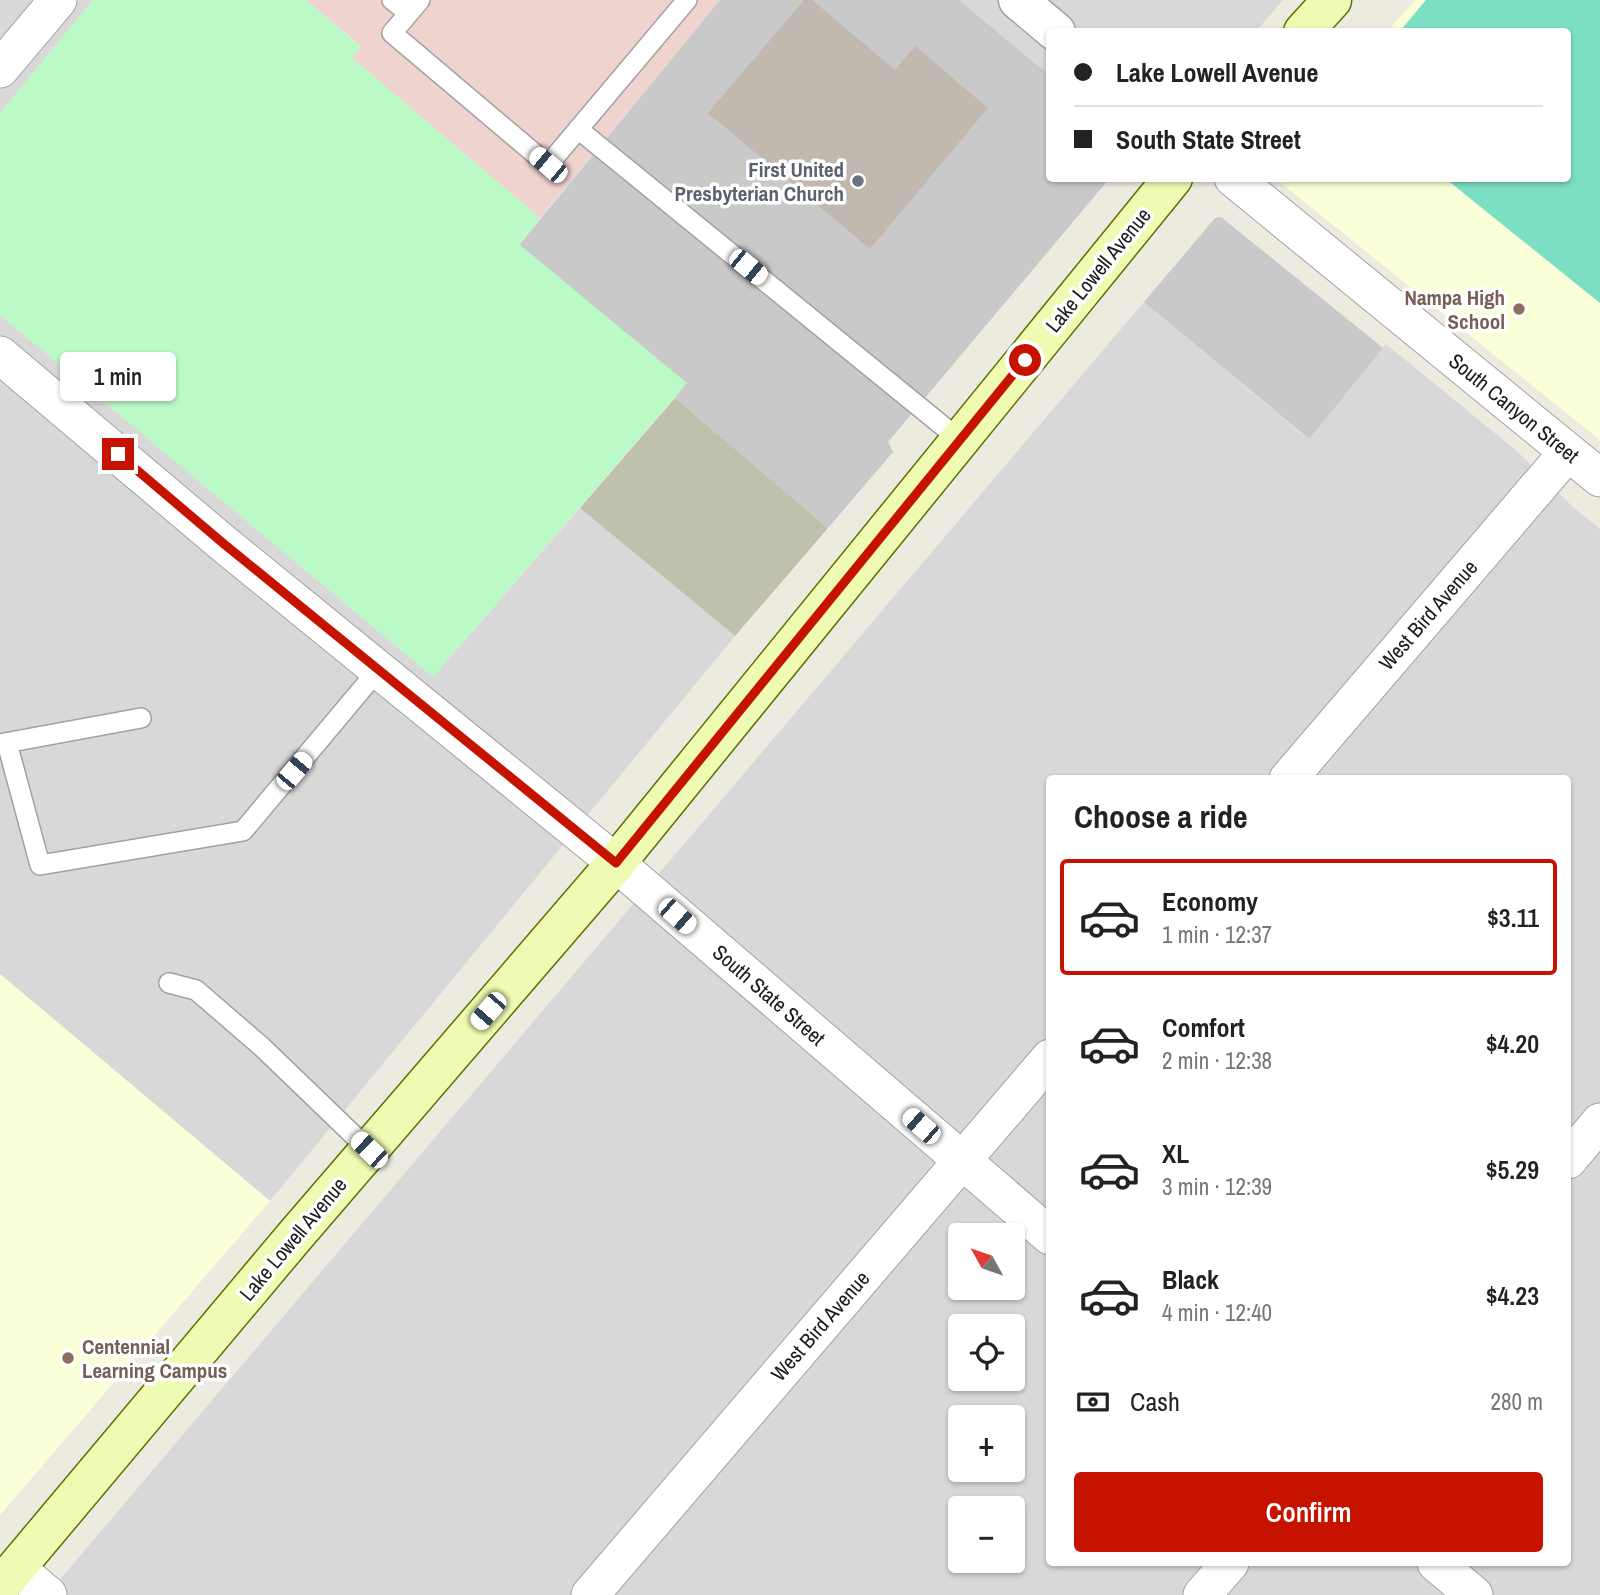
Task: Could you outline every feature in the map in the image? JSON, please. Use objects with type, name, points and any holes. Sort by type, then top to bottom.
[{"type":"main road","points":[[1307,28],[1332,0]]},
{"type":"main road","name":"Lake Lowell Avenue","points":[[8,1577],[616,863],[1170,182]]},
{"type":"street","points":[[7,47],[58,0]]},
{"type":"street","points":[[1018,0],[1051,28]]},
{"type":"street","name":"South Canyon Street","points":[[1238,182],[1600,478]]},
{"type":"street","name":"South State Street","points":[[0,355],[224,544],[616,863],[1046,1233]]},
{"type":"street","name":"West Bird Avenue","points":[[1291,775],[1568,452]]},
{"type":"street","name":"West Bird Avenue","points":[[590,1595],[1046,1063]]},
{"type":"street","points":[[1571,1156],[1600,1122]]},
{"type":"street","points":[[1202,1595],[1227,1566]]},
{"type":"street","points":[[1440,1566],[1474,1595]]},
{"type":"street","points":[[8,1577],[48,1595]]},
{"type":"lane","points":[[392,0],[414,7],[392,33],[548,165],[687,0]]},
{"type":"lane","points":[[579,129],[960,440]]},
{"type":"lane","points":[[141,718],[4,744],[40,865],[243,831],[378,670]]},
{"type":"lane","points":[[169,983],[196,990],[262,1047],[369,1150]]},
{"type":"shaded area","points":[[0,0],[93,0],[0,113]]},
{"type":"shaded area","points":[[306,0],[720,0],[540,218],[352,58],[361,46]]},
{"type":"shaded area","points":[[720,0],[959,0],[1046,73],[1046,182],[1106,182],[888,442],[893,452],[828,528],[675,398],[686,383],[519,245]]},
{"type":"shaded area","points":[[959,0],[1283,0],[1259,28],[1046,28],[1046,73]]},
{"type":"shaded area","name":"Nampa High School","points":[[1415,0],[1600,0],[1600,440],[1280,182],[1571,182],[1571,28],[1391,28]]},
{"type":"shaded area","points":[[1221,217],[1383,348],[1309,439],[1144,302],[1215,218]]},
{"type":"shaded area","points":[[1144,302],[1308,439],[1386,344],[1518,452],[1573,507],[1600,529],[1600,1595],[50,1595],[63,1576]]},
{"type":"shaded area","points":[[0,315],[433,677],[580,508],[735,636],[270,1201],[0,974]]},
{"type":"shaded area","points":[[675,398],[828,528],[735,636],[580,508]]},
{"type":"shaded area","name":"Centennial Learning Campus","points":[[0,974],[270,1201],[0,1515]]},
{"type":"green space","points":[[93,0],[306,0],[361,47],[352,58],[540,218],[520,245],[687,383],[433,677],[0,315],[0,113]]},
{"type":"green space","points":[[1426,0],[1600,0],[1600,303],[1450,182],[1571,182],[1571,28],[1403,28]]},
{"type":"building","name":"First United Presbyterian Church","points":[[804,0],[812,0],[895,70],[915,46],[988,108],[870,249],[708,113]]},
{"type":"place","name":"First United Presbyterian Church","points":[[858,181]]},
{"type":"place","name":"Nampa High School","points":[[1519,309]]},
{"type":"place","name":"Centennial Learning Campus","points":[[68,1358]]},
{"type":"route","points":[[118,454],[224,544],[616,863],[1025,360]]}]
